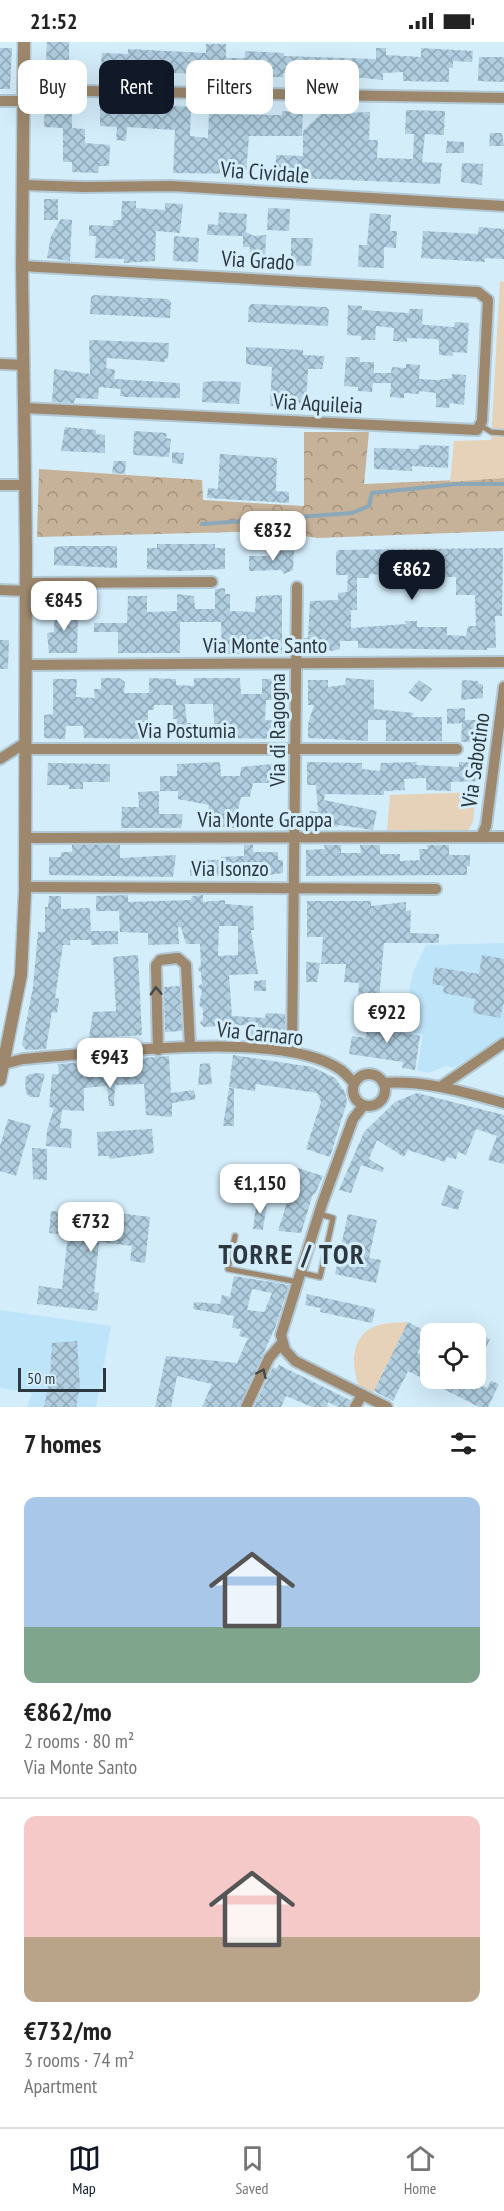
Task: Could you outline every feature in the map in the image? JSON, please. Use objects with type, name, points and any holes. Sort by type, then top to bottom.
[{"type":"street","points":[[24,42],[24,60]]},
{"type":"street","points":[[87,95],[504,98]]},
{"type":"street","points":[[0,101],[18,96]]},
{"type":"street","points":[[0,1080],[21,975],[25,887],[26,587],[22,266],[24,114]]},
{"type":"street","name":"Via Cividale","points":[[24,185],[172,186],[504,206]]},
{"type":"street","name":"Via Grado","points":[[22,266],[478,292],[489,300],[480,425]]},
{"type":"street","points":[[0,364],[24,364]]},
{"type":"street","name":"Via Aquileia","points":[[24,408],[477,430],[480,425]]},
{"type":"street","points":[[0,485],[23,485]]},
{"type":"street","points":[[0,590],[26,587],[212,582]]},
{"type":"street","name":"Via di Ragogna","points":[[292,1052],[297,587]]},
{"type":"street","name":"Via Monte Santo","points":[[26,665],[504,663]]},
{"type":"street","name":"Via Sabotino","points":[[481,837],[486,826],[500,748],[504,687]]},
{"type":"street","points":[[0,759],[25,746]]},
{"type":"street","name":"Via Postumia","points":[[25,746],[457,749]]},
{"type":"street","name":"Via Monte Grappa","points":[[25,838],[504,837]]},
{"type":"street","name":"Via Isonzo","points":[[25,887],[436,888]]},
{"type":"street","name":"Via Carnaro","points":[[158,1050],[155,968],[160,960],[170,959],[180,959],[186,965],[190,1047]]},
{"type":"street","points":[[440,1087],[504,1043]]},
{"type":"street","name":"Via Carnaro","points":[[3,1065],[23,1059],[225,1046],[292,1052],[341,1070],[354,1083]]},
{"type":"street","points":[[363,1075],[375,1075],[383,1083],[384,1096],[381,1101],[369,1107],[363,1106],[354,1096],[354,1083],[363,1075]]},
{"type":"street","points":[[383,1083],[406,1082],[440,1087],[504,1103]]},
{"type":"street","points":[[246,1407],[269,1358],[282,1343],[283,1328],[319,1214],[353,1119],[363,1106]]},
{"type":"street","points":[[282,1343],[295,1361],[387,1407]]},
{"type":"street","points":[[355,1407],[362,1395]]},
{"type":"lane","points":[[480,425],[491,432],[504,433]]},
{"type":"lane","points":[[235,1236],[228,1269],[320,1277],[333,1218],[319,1214]]},
{"type":"shaded area","points":[[500,281],[504,282],[504,478],[450,482],[454,441],[491,440]]},
{"type":"shaded area","points":[[476,792],[473,822],[468,831],[387,830],[390,795]]},
{"type":"shaded area","points":[[504,943],[504,1037],[453,1068],[445,1066],[428,1073],[417,1070],[423,1035],[400,1031],[413,972],[426,945]]},
{"type":"shaded area","points":[[0,1310],[111,1326],[96,1407],[27,1407],[32,1393],[0,1388]]},
{"type":"shaded area","points":[[408,1322],[373,1393],[359,1386],[354,1359],[358,1342],[363,1335],[379,1325]]},
{"type":"green space","points":[[304,432],[369,432],[364,484],[504,478],[504,531],[317,538],[272,531],[37,537],[39,469],[202,480],[203,500],[304,506]]},
{"type":"building","points":[[47,42],[69,42],[69,60],[46,60]]},
{"type":"building","points":[[206,44],[226,44],[226,58],[245,58],[245,51],[284,53],[284,56],[376,59],[376,48],[386,48],[386,55],[421,57],[421,48],[473,51],[472,62],[453,61],[453,68],[449,68],[449,82],[403,81],[403,72],[383,73],[383,80],[359,78],[359,60],[285,60],[283,77],[273,77],[273,60],[186,60],[186,73],[174,73],[174,60],[101,60],[102,53],[128,54],[128,49],[206,53]]},
{"type":"building","points":[[0,48],[12,48],[10,89],[0,89]]},
{"type":"building","points":[[479,57],[504,57],[504,82],[478,81]]},
{"type":"building","points":[[174,106],[186,107],[186,114],[191,114],[190,136],[208,138],[209,114],[282,115],[282,111],[285,111],[285,114],[303,114],[302,136],[249,136],[246,174],[173,173],[175,130],[127,127],[126,141],[116,140],[117,127],[100,126],[100,114],[174,114]]},
{"type":"building","points":[[406,110],[445,111],[444,135],[425,134],[422,162],[442,163],[440,184],[275,177],[276,155],[303,156],[303,131],[321,114],[370,112],[369,140],[378,140],[377,158],[413,159],[414,134],[405,134]]},
{"type":"building","points":[[44,114],[72,114],[72,128],[85,129],[85,143],[110,145],[109,166],[99,166],[98,173],[72,172],[72,162],[63,162],[63,128],[44,127]]},
{"type":"building","points":[[490,133],[502,133],[504,146],[489,146]]},
{"type":"building","points":[[447,141],[464,142],[464,153],[446,153]]},
{"type":"building","points":[[462,163],[483,164],[482,185],[461,182]]},
{"type":"building","points":[[44,199],[58,199],[58,220],[44,220]]},
{"type":"building","points":[[122,201],[136,201],[136,208],[165,210],[165,203],[183,204],[180,233],[156,231],[155,261],[124,263],[124,259],[95,258],[96,236],[89,236],[89,225],[113,226],[113,220],[121,220]]},
{"type":"building","points":[[268,208],[290,209],[289,231],[267,230]]},
{"type":"building","points":[[219,212],[247,214],[246,232],[254,236],[266,235],[265,261],[249,257],[250,247],[243,247],[243,236],[207,235],[208,224],[218,225],[218,228]]},
{"type":"building","points":[[370,213],[391,215],[390,231],[397,231],[396,248],[384,247],[384,268],[358,267],[359,245],[367,245]]},
{"type":"building","points":[[61,219],[72,220],[70,261],[47,258],[51,236]]},
{"type":"building","points":[[479,227],[504,229],[504,259],[485,258],[485,262],[421,258],[423,231],[478,234]]},
{"type":"building","points":[[174,236],[199,238],[198,262],[173,261]]},
{"type":"building","points":[[291,238],[313,238],[311,266],[287,265],[287,256],[291,256]]},
{"type":"building","points":[[94,295],[168,299],[171,302],[170,318],[90,314],[91,297]]},
{"type":"building","points":[[252,304],[326,307],[329,310],[328,326],[248,322],[249,306]]},
{"type":"building","points":[[348,305],[362,306],[362,310],[409,313],[409,309],[423,309],[422,324],[425,325],[454,327],[455,322],[469,323],[467,353],[453,352],[453,356],[439,355],[437,339],[407,338],[407,342],[393,341],[394,328],[376,326],[375,340],[361,340],[361,336],[347,335]]},
{"type":"building","points":[[89,340],[169,343],[168,359],[165,359],[165,362],[107,358],[106,368],[115,370],[114,379],[180,383],[180,398],[126,397],[120,396],[121,389],[99,387],[98,399],[75,398],[74,403],[52,402],[54,369],[90,374]]},
{"type":"building","points":[[246,347],[303,350],[303,355],[325,356],[322,369],[308,369],[306,404],[296,403],[295,407],[270,406],[272,367],[246,364]]},
{"type":"building","points":[[346,357],[360,357],[360,362],[374,362],[374,373],[391,373],[392,367],[406,368],[406,364],[420,365],[419,379],[437,380],[452,378],[452,374],[466,375],[464,405],[450,403],[449,408],[436,407],[436,393],[419,391],[419,394],[404,393],[404,398],[390,397],[391,383],[373,383],[372,392],[358,391],[358,387],[344,386]]},
{"type":"building","points":[[203,382],[241,382],[239,404],[202,402]]},
{"type":"building","points":[[65,427],[96,430],[96,434],[105,435],[105,453],[61,451]]},
{"type":"building","points":[[134,431],[167,433],[166,438],[171,439],[169,457],[133,455]]},
{"type":"building","points":[[419,445],[449,446],[448,468],[412,466],[412,471],[374,469],[374,448],[419,449]]},
{"type":"building","points":[[172,452],[184,453],[183,464],[172,463]]},
{"type":"building","points":[[220,454],[277,458],[276,491],[289,492],[289,503],[207,498],[208,488],[218,489]]},
{"type":"building","points":[[114,461],[126,461],[125,474],[112,473]]},
{"type":"building","points":[[157,544],[215,544],[215,548],[225,548],[225,569],[178,571],[147,569],[147,548],[157,548]]},
{"type":"building","points":[[117,546],[117,568],[54,565],[54,547]]},
{"type":"building","points":[[503,548],[502,616],[495,616],[496,648],[487,648],[487,650],[358,648],[358,641],[340,641],[340,649],[331,651],[310,650],[310,647],[304,647],[304,638],[308,638],[310,601],[338,600],[338,593],[347,592],[348,575],[336,575],[338,550]],"holes":[[[370,574],[410,577],[410,574],[456,577],[456,595],[475,595],[476,626],[468,626],[466,636],[447,635],[447,627],[417,627],[417,621],[405,621],[406,624],[351,628],[351,610],[357,610],[357,578],[369,578]]]},
{"type":"building","points":[[275,551],[294,551],[293,570],[284,574],[281,570],[249,571],[249,556],[275,556]]},
{"type":"building","points":[[225,588],[225,594],[230,594],[230,611],[255,612],[256,596],[282,595],[282,654],[222,654],[221,622],[180,622],[180,653],[118,653],[118,632],[94,632],[94,623],[127,623],[128,596],[147,596],[147,612],[177,611],[177,594],[194,596],[195,609],[215,609],[215,589]]},
{"type":"building","points":[[55,603],[70,604],[69,618],[78,618],[77,653],[49,653],[47,633],[54,632]]},
{"type":"building","points":[[0,640],[9,640],[8,669],[0,669]]},
{"type":"building","points":[[101,678],[119,678],[125,682],[124,693],[149,693],[149,678],[176,679],[176,685],[194,686],[194,678],[240,678],[241,694],[262,694],[262,679],[278,679],[281,700],[266,700],[265,720],[280,721],[281,739],[215,738],[213,704],[185,704],[187,723],[197,723],[197,739],[176,738],[177,719],[173,719],[173,705],[154,705],[154,710],[148,710],[147,739],[84,738],[83,726],[66,726],[65,739],[44,738],[44,715],[53,714],[53,679],[77,679],[76,697],[95,698],[94,689],[101,689]]},
{"type":"building","points":[[346,678],[374,680],[374,709],[414,713],[411,717],[442,717],[442,741],[386,741],[386,720],[368,720],[368,741],[308,738],[308,724],[314,705],[308,705],[308,680],[328,680],[328,687],[345,685]]},
{"type":"building","points":[[419,680],[432,689],[422,702],[408,693]]},
{"type":"building","points":[[462,680],[478,681],[479,684],[483,684],[483,698],[461,700]]},
{"type":"building","points":[[465,708],[465,720],[484,720],[483,742],[461,742],[462,723],[447,724],[447,709]]},
{"type":"building","points":[[220,762],[221,776],[240,776],[241,767],[282,763],[281,783],[253,783],[250,797],[241,797],[234,828],[215,826],[206,822],[209,805],[178,799],[178,791],[160,791],[160,776],[177,776],[177,764]]},
{"type":"building","points":[[307,762],[362,763],[362,769],[380,771],[381,763],[417,762],[416,765],[459,767],[459,762],[482,763],[482,781],[451,782],[451,791],[426,790],[426,778],[404,779],[405,790],[384,791],[384,795],[325,794],[324,800],[377,811],[373,830],[338,825],[338,827],[326,825],[326,827],[308,824],[310,811],[318,812],[316,785],[307,785]]},
{"type":"building","points":[[48,763],[110,764],[110,782],[83,782],[83,789],[69,789],[69,785],[47,785]]},
{"type":"building","points":[[159,791],[159,814],[183,814],[181,828],[121,828],[122,807],[139,807],[138,792]]},
{"type":"building","points":[[72,845],[120,845],[120,858],[176,855],[173,877],[49,875],[49,857],[61,857],[61,852],[72,852]]},
{"type":"building","points":[[244,845],[253,845],[253,852],[278,852],[278,860],[283,860],[283,873],[262,876],[262,871],[240,870],[230,872],[230,876],[190,876],[190,859],[221,860],[221,857],[244,856]]},
{"type":"building","points":[[324,845],[341,845],[341,853],[361,853],[360,845],[380,845],[380,854],[400,854],[400,861],[420,860],[419,849],[428,849],[427,845],[449,845],[449,855],[470,855],[470,866],[467,866],[467,875],[306,876],[306,850],[325,849]]},
{"type":"building","points":[[128,895],[128,902],[191,900],[192,896],[203,895],[203,902],[225,900],[225,904],[253,906],[254,930],[251,930],[258,974],[229,975],[232,1016],[265,1018],[266,1013],[285,1014],[285,1035],[280,1040],[245,1037],[246,1025],[204,1027],[200,1023],[203,1019],[203,1009],[199,1005],[202,991],[198,987],[202,983],[198,969],[201,965],[200,944],[186,944],[181,927],[178,927],[179,944],[148,945],[148,933],[120,932],[119,911],[96,911],[96,896]],"holes":[[[219,926],[238,926],[238,955],[218,956]]]},
{"type":"building","points":[[49,896],[61,896],[61,909],[90,908],[91,931],[118,931],[118,944],[91,945],[91,940],[70,940],[70,945],[63,945],[55,998],[59,999],[57,1013],[52,1012],[46,1049],[26,1050],[22,1045],[33,987],[38,932],[45,932],[45,907],[48,907]]},
{"type":"building","points":[[307,901],[371,901],[371,906],[406,902],[406,911],[411,910],[410,933],[439,934],[439,943],[384,943],[379,999],[358,997],[359,983],[344,982],[346,964],[321,964],[323,937],[307,937]]},
{"type":"building","points":[[138,955],[142,1035],[89,1038],[93,1012],[116,1011],[113,957]]},
{"type":"building","points":[[482,955],[504,959],[504,1003],[500,1018],[473,1013],[475,999],[443,993],[444,986],[432,984],[435,967],[479,974]]},
{"type":"building","points":[[306,962],[320,963],[317,982],[306,982]]},
{"type":"building","points":[[266,980],[266,991],[254,991],[254,981]]},
{"type":"building","points":[[180,986],[182,1031],[165,1032],[164,987]]},
{"type":"building","points":[[368,1016],[377,1016],[376,1021],[390,1022],[389,1030],[420,1036],[415,1070],[402,1068],[403,1062],[349,1054],[352,1036],[366,1038]]},
{"type":"building","points":[[233,1055],[312,1067],[335,1078],[345,1092],[347,1102],[330,1157],[306,1149],[321,1102],[317,1093],[256,1084],[255,1091],[234,1088],[234,1126],[223,1126],[229,1088],[233,1088],[229,1087]]},
{"type":"building","points":[[169,1056],[171,1093],[194,1090],[196,1099],[172,1103],[172,1117],[146,1115],[144,1084],[115,1085],[114,1106],[109,1106],[107,1086],[84,1088],[84,1111],[62,1110],[60,1128],[72,1129],[71,1148],[46,1146],[47,1130],[54,1108],[49,1107],[52,1074],[59,1074],[58,1064]]},
{"type":"building","points":[[210,1063],[212,1084],[198,1085],[200,1064]]},
{"type":"building","points":[[29,1074],[45,1074],[39,1097],[30,1097],[26,1093],[25,1078]]},
{"type":"building","points":[[417,1093],[504,1115],[504,1164],[488,1160],[497,1136],[476,1129],[466,1155],[458,1152],[456,1159],[446,1157],[445,1162],[408,1150],[404,1157],[377,1140],[369,1159],[384,1168],[382,1172],[361,1165],[351,1193],[339,1190],[364,1132],[395,1102]]},
{"type":"building","points":[[8,1119],[31,1125],[16,1176],[0,1171],[0,1146]]},
{"type":"building","points":[[152,1129],[154,1153],[110,1159],[109,1156],[98,1156],[97,1132]]},
{"type":"building","points":[[32,1148],[47,1149],[47,1180],[33,1179]]},
{"type":"building","points":[[298,1168],[323,1176],[313,1194],[301,1233],[278,1231]]},
{"type":"building","points":[[448,1185],[464,1191],[458,1210],[441,1205]]},
{"type":"building","points":[[257,1200],[267,1201],[263,1230],[253,1229]]},
{"type":"building","points":[[51,1211],[101,1216],[102,1211],[150,1217],[145,1263],[130,1261],[132,1246],[99,1242],[94,1292],[99,1293],[97,1311],[37,1304],[39,1286],[62,1289],[68,1235],[49,1233]]},
{"type":"building","points":[[348,1214],[377,1220],[369,1258],[381,1260],[376,1283],[335,1274]]},
{"type":"building","points":[[234,1276],[289,1285],[275,1328],[239,1407],[202,1407],[212,1384],[177,1376],[171,1407],[155,1407],[166,1356],[237,1363],[248,1338],[239,1336],[241,1329],[232,1328],[234,1316],[193,1309],[194,1302],[220,1304],[222,1295],[230,1297]],"holes":[[[252,1289],[272,1293],[264,1312],[247,1310]]]},
{"type":"building","points":[[307,1294],[375,1309],[372,1323],[320,1312],[321,1308],[305,1305]]},
{"type":"building","points":[[408,1322],[420,1328],[420,1347],[417,1353],[420,1355],[420,1377],[408,1371],[393,1401],[374,1391]]},
{"type":"building","points":[[77,1341],[80,1387],[76,1407],[44,1407],[50,1379],[52,1343]]},
{"type":"building","points":[[279,1365],[350,1400],[348,1407],[338,1407],[328,1402],[327,1407],[312,1407],[286,1396],[281,1407],[254,1407],[273,1367],[276,1369]]},
{"type":"building","points":[[491,1381],[499,1384],[488,1407],[479,1407],[444,1389],[486,1389]]},
{"type":"waterway","points":[[202,524],[352,513],[369,506],[372,493],[457,484],[504,484]]},
{"type":"district","name":"TORRE / TOR","points":[[292,1253]]}]
